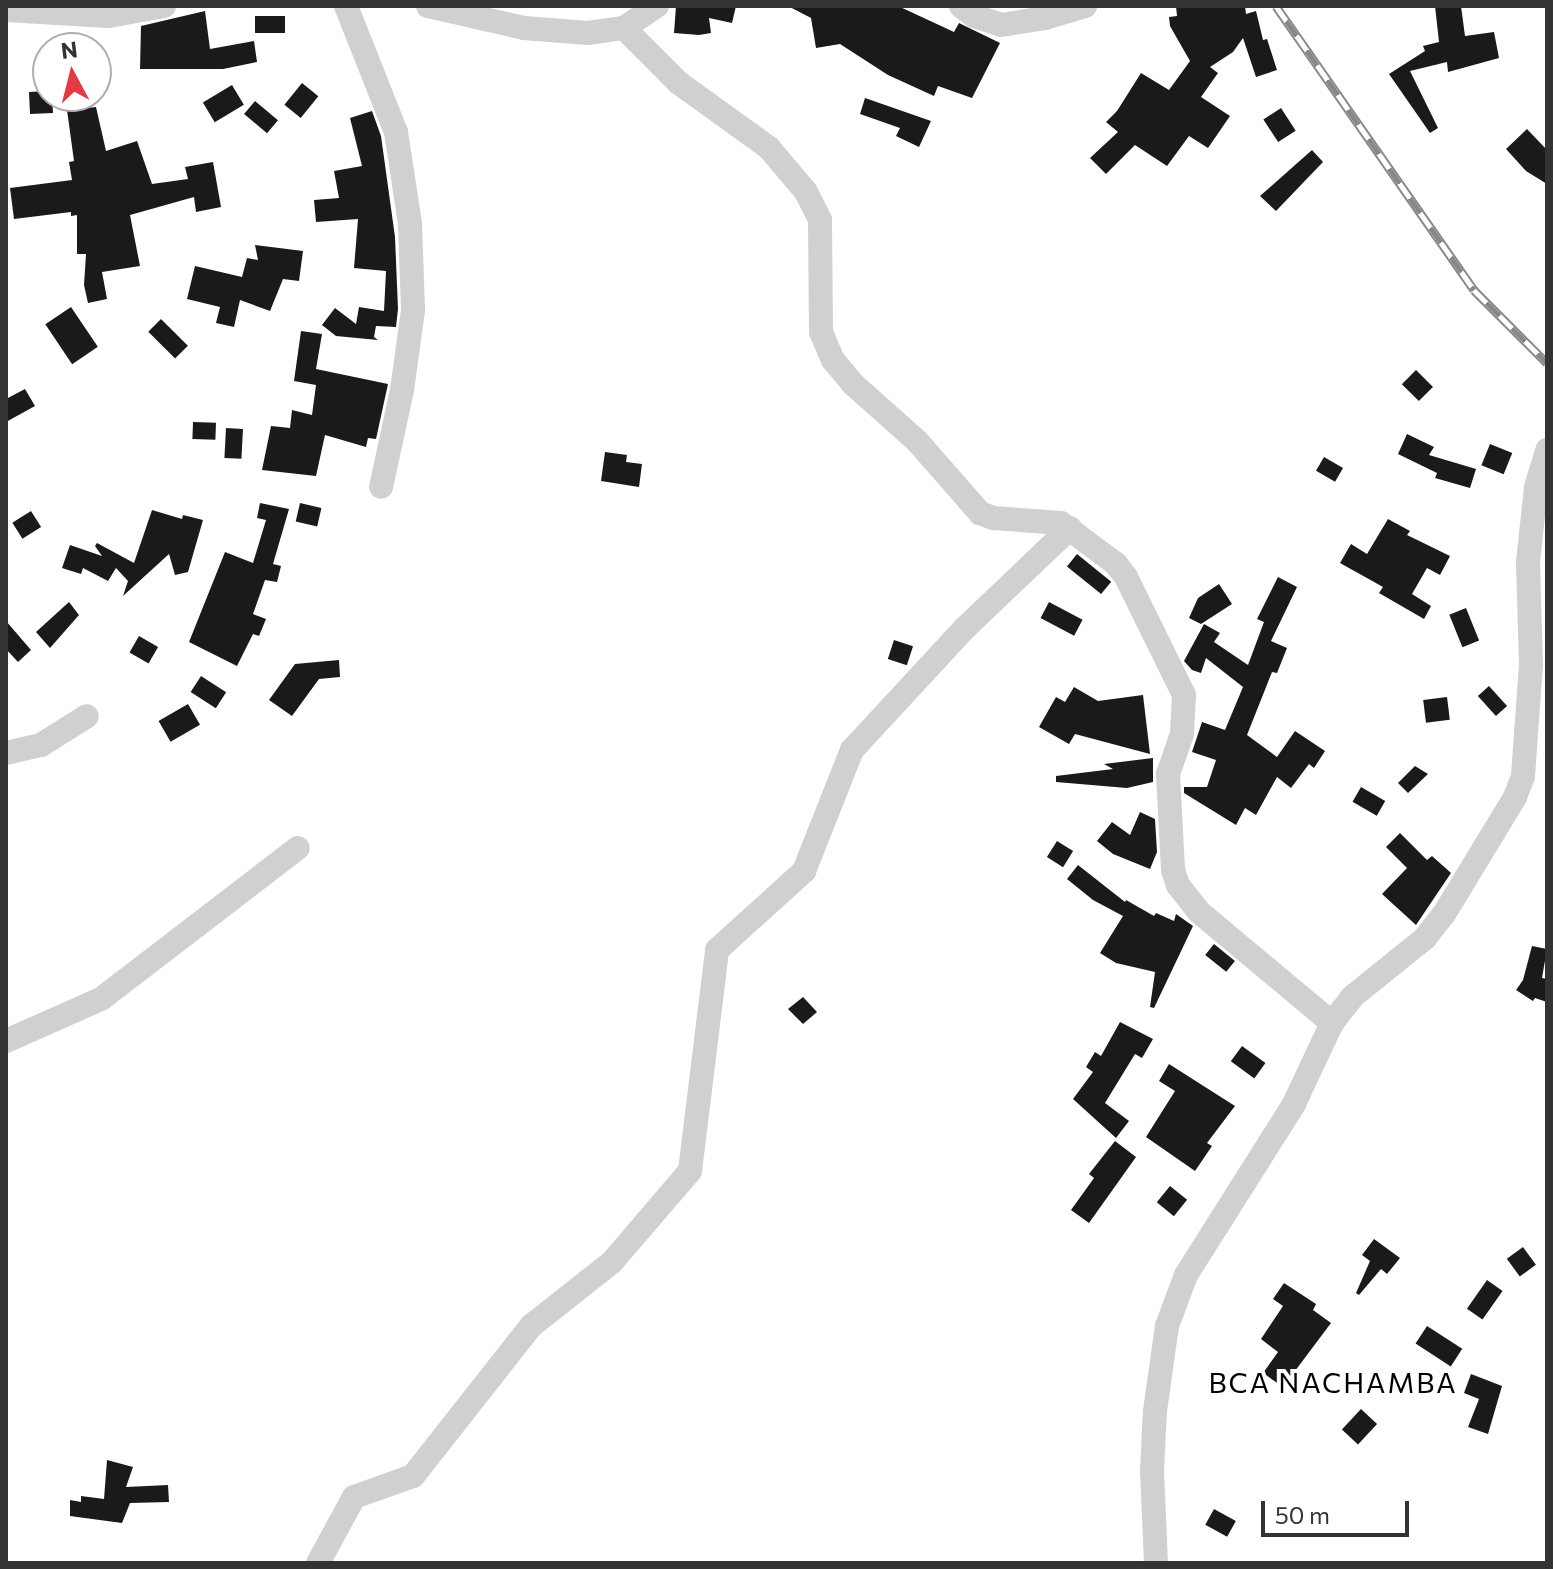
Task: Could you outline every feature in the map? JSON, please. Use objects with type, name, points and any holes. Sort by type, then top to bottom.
[{"type":"street","points":[[6,10],[109,16],[164,6]]},
{"type":"street","points":[[346,6],[396,132],[410,224],[413,310],[402,390],[381,487]]},
{"type":"street","points":[[428,6],[524,28],[588,33],[624,28],[657,6]]},
{"type":"street","points":[[961,6],[974,16],[1001,25],[1045,18],[1085,6]]},
{"type":"street","points":[[624,28],[679,83],[769,148],[806,192],[820,220],[821,332],[833,360],[853,384],[917,441],[980,513],[993,518],[1051,520],[1070,528],[1116,564],[1126,577],[1184,695],[1185,721],[1168,774],[1173,870],[1178,885],[1198,911],[1332,1023]]},
{"type":"street","points":[[1156,1563],[1152,1470],[1167,1326],[1186,1275],[1294,1104],[1332,1023],[1352,997],[1425,938],[1444,914],[1515,797],[1523,776],[1531,664],[1528,562],[1536,487],[1547,450]]},
{"type":"street","points":[[318,1563],[354,1497],[413,1476],[531,1326],[612,1262],[690,1171],[717,950],[804,871],[852,750],[965,628],[1070,528]]},
{"type":"street","points":[[6,753],[41,745],[87,716]]},
{"type":"street","points":[[6,1041],[101,999],[298,848]]},
{"type":"building","points":[[676,6],[736,6],[732,23],[709,18],[711,33],[699,35],[674,33]]},
{"type":"building","points":[[788,6],[898,6],[954,32],[959,23],[1000,43],[972,98],[938,86],[934,96],[888,75],[840,44],[816,48],[811,18]]},
{"type":"building","points":[[1176,6],[1245,6],[1246,14],[1256,11],[1263,40],[1267,39],[1277,70],[1256,77],[1243,38],[1233,52],[1210,67],[1218,73],[1201,97],[1230,116],[1208,148],[1189,136],[1167,166],[1135,145],[1106,174],[1090,158],[1118,132],[1106,122],[1117,111],[1141,73],[1169,90],[1190,61],[1170,26],[1169,17],[1177,16]]},
{"type":"building","points":[[1435,6],[1461,6],[1465,36],[1494,32],[1499,58],[1448,72],[1447,62],[1410,71],[1438,128],[1430,133],[1389,74],[1425,51],[1423,46],[1439,42]]},
{"type":"building","points":[[205,11],[210,49],[254,41],[257,62],[223,69],[140,69],[141,26]]},
{"type":"building","points":[[255,16],[285,16],[285,33],[255,33]]},
{"type":"building","points":[[302,83],[318,96],[301,118],[284,105]]},
{"type":"building","points":[[232,85],[244,105],[215,122],[203,103]]},
{"type":"building","points":[[29,92],[32,92],[32,112],[53,113],[30,114]]},
{"type":"building","points":[[865,98],[931,121],[919,147],[896,136],[900,128],[860,114]]},
{"type":"building","points":[[255,101],[278,120],[267,133],[244,114]]},
{"type":"building","points":[[1281,108],[1296,131],[1278,142],[1263,119]]},
{"type":"building","points":[[372,111],[381,136],[395,237],[398,309],[396,327],[376,326],[374,337],[378,340],[336,336],[322,325],[335,308],[356,324],[359,307],[384,311],[386,271],[354,268],[358,219],[316,222],[314,200],[339,198],[334,171],[362,166],[350,118]]},
{"type":"building","points":[[67,112],[97,112],[106,151],[137,141],[152,184],[188,179],[185,167],[213,162],[221,207],[196,212],[194,197],[130,215],[140,266],[102,272],[107,299],[88,303],[84,285],[86,254],[77,254],[77,215],[71,216],[71,212],[14,219],[10,188],[72,180],[69,162],[74,161]]},
{"type":"building","points":[[1527,129],[1547,150],[1547,184],[1526,171],[1506,149]]},
{"type":"building","points":[[1312,150],[1323,162],[1276,211],[1260,196]]},
{"type":"building","points":[[255,245],[303,251],[299,281],[283,279],[270,311],[240,300],[234,327],[216,323],[220,307],[187,299],[195,266],[242,277],[247,258],[258,260]]},
{"type":"building","points":[[71,307],[98,347],[72,364],[45,324]]},
{"type":"building","points":[[161,319],[188,346],[175,359],[148,332]]},
{"type":"building","points":[[301,331],[322,334],[316,369],[388,384],[376,439],[368,438],[366,447],[325,435],[316,476],[262,470],[271,426],[290,428],[292,410],[312,415],[316,385],[294,381]]},
{"type":"building","points":[[1416,370],[1433,387],[1419,401],[1402,384]]},
{"type":"building","points":[[25,389],[35,406],[6,422],[6,399]]},
{"type":"building","points":[[193,422],[216,423],[215,440],[192,439]]},
{"type":"building","points":[[226,428],[243,429],[241,459],[224,458]]},
{"type":"building","points":[[1407,434],[1434,447],[1429,455],[1476,469],[1470,488],[1435,478],[1437,473],[1398,454]]},
{"type":"building","points":[[1490,444],[1512,453],[1504,474],[1481,465]]},
{"type":"building","points":[[605,452],[627,455],[626,462],[642,464],[639,487],[601,481]]},
{"type":"building","points":[[1324,457],[1343,468],[1335,482],[1316,471]]},
{"type":"building","points":[[260,503],[289,509],[273,564],[281,566],[277,582],[265,580],[253,614],[266,619],[259,636],[253,634],[237,666],[189,642],[225,552],[253,563],[266,520],[257,518]]},
{"type":"building","points":[[300,503],[321,508],[317,526],[296,522]]},
{"type":"building","points":[[152,510],[182,519],[183,515],[203,520],[188,572],[175,575],[169,554],[123,596],[128,581],[116,568],[108,581],[83,568],[81,574],[62,568],[70,545],[102,556],[95,546],[97,543],[134,563]]},
{"type":"building","points":[[31,511],[41,527],[22,539],[12,523]]},
{"type":"building","points":[[1388,519],[1410,531],[1407,535],[1450,556],[1440,575],[1427,568],[1412,594],[1431,606],[1424,619],[1379,593],[1383,587],[1340,563],[1351,544],[1367,554]]},
{"type":"building","points":[[1077,554],[1111,582],[1101,594],[1067,566]]},
{"type":"building","points":[[1278,577],[1297,587],[1271,641],[1287,648],[1277,673],[1272,672],[1247,735],[1277,757],[1295,731],[1325,751],[1314,768],[1309,764],[1291,788],[1277,777],[1256,815],[1245,808],[1236,825],[1184,793],[1184,787],[1207,787],[1216,760],[1192,752],[1202,722],[1225,730],[1243,687],[1206,658],[1201,673],[1192,670],[1184,661],[1204,624],[1220,633],[1214,642],[1248,665],[1264,622],[1257,619]]},
{"type":"building","points":[[1219,584],[1232,604],[1201,624],[1189,618],[1198,598]]},
{"type":"building","points":[[69,602],[79,615],[50,648],[36,632]]},
{"type":"building","points":[[1049,602],[1083,620],[1074,636],[1041,618]]},
{"type":"building","points":[[1466,608],[1479,640],[1462,647],[1449,615]]},
{"type":"building","points":[[6,621],[31,650],[18,662],[6,649]]},
{"type":"building","points":[[139,636],[158,647],[149,663],[129,652]]},
{"type":"building","points":[[894,640],[913,646],[907,665],[888,659]]},
{"type":"building","points":[[339,660],[340,677],[319,679],[292,716],[269,700],[295,664]]},
{"type":"building","points":[[201,676],[226,692],[216,708],[191,692]]},
{"type":"building","points":[[1489,686],[1507,706],[1496,716],[1478,696]]},
{"type":"building","points":[[1074,687],[1098,701],[1143,695],[1150,754],[1075,734],[1069,744],[1039,727],[1056,697],[1065,702]]},
{"type":"building","points":[[1447,697],[1450,720],[1426,723],[1423,700]]},
{"type":"building","points":[[188,704],[200,725],[171,742],[159,721]]},
{"type":"building","points":[[1153,758],[1153,782],[1127,788],[1056,782],[1056,776],[1113,769],[1104,764]]},
{"type":"building","points":[[1415,766],[1428,774],[1408,793],[1398,783]]},
{"type":"building","points":[[1361,787],[1385,801],[1377,816],[1352,802]]},
{"type":"building","points":[[1140,812],[1155,819],[1157,852],[1150,869],[1113,854],[1097,841],[1112,822],[1130,835]]},
{"type":"building","points":[[1400,833],[1427,860],[1432,856],[1451,873],[1416,925],[1382,894],[1407,868],[1386,847]]},
{"type":"building","points":[[1057,841],[1073,851],[1063,867],[1047,857]]},
{"type":"building","points":[[1078,865],[1125,902],[1154,916],[1156,913],[1174,921],[1176,914],[1193,926],[1154,1008],[1150,1007],[1155,972],[1116,963],[1100,953],[1123,916],[1093,900],[1067,879]]},
{"type":"building","points":[[1214,944],[1235,961],[1226,972],[1205,955]]},
{"type":"building","points":[[1532,946],[1547,949],[1542,978],[1547,979],[1547,1002],[1535,998],[1533,1001],[1516,990],[1523,980]]},
{"type":"building","points":[[803,997],[817,1012],[803,1024],[788,1009]]},
{"type":"building","points":[[1120,1022],[1153,1039],[1142,1058],[1135,1054],[1105,1103],[1129,1121],[1116,1138],[1073,1099],[1093,1072],[1086,1067],[1095,1052],[1101,1056]]},
{"type":"building","points":[[1242,1046],[1265,1063],[1254,1078],[1231,1061]]},
{"type":"building","points":[[1169,1064],[1235,1106],[1207,1143],[1212,1146],[1195,1171],[1146,1137],[1175,1091],[1159,1081]]},
{"type":"building","points":[[1115,1141],[1136,1157],[1089,1223],[1071,1210],[1094,1178],[1089,1174]]},
{"type":"building","points":[[1170,1186],[1187,1200],[1174,1216],[1157,1202]]},
{"type":"building","points":[[1374,1239],[1400,1258],[1387,1274],[1381,1269],[1359,1295],[1356,1293],[1370,1261],[1362,1255]]},
{"type":"building","points":[[1523,1247],[1536,1265],[1520,1277],[1507,1259]]},
{"type":"building","points":[[1487,1280],[1503,1291],[1482,1320],[1467,1309]]},
{"type":"building","points":[[1284,1283],[1316,1304],[1313,1310],[1331,1323],[1283,1387],[1263,1373],[1278,1352],[1261,1339],[1283,1306],[1273,1299]]},
{"type":"building","points":[[1427,1326],[1462,1349],[1451,1366],[1416,1344]]},
{"type":"building","points":[[1471,1374],[1502,1386],[1488,1434],[1468,1427],[1479,1399],[1464,1393]]},
{"type":"building","points":[[1361,1409],[1377,1424],[1358,1444],[1342,1429]]},
{"type":"building","points":[[107,1460],[133,1467],[126,1487],[168,1485],[169,1502],[130,1503],[122,1523],[70,1516],[70,1500],[81,1502],[81,1496],[104,1499]]},
{"type":"building","points":[[1214,1509],[1236,1521],[1227,1537],[1205,1525]]},
{"type":"railway","points":[[1276,6],[1474,290],[1547,363]]},
{"type":"district","name":"BCA NACHAMBA","points":[[1333,1382]]}]
